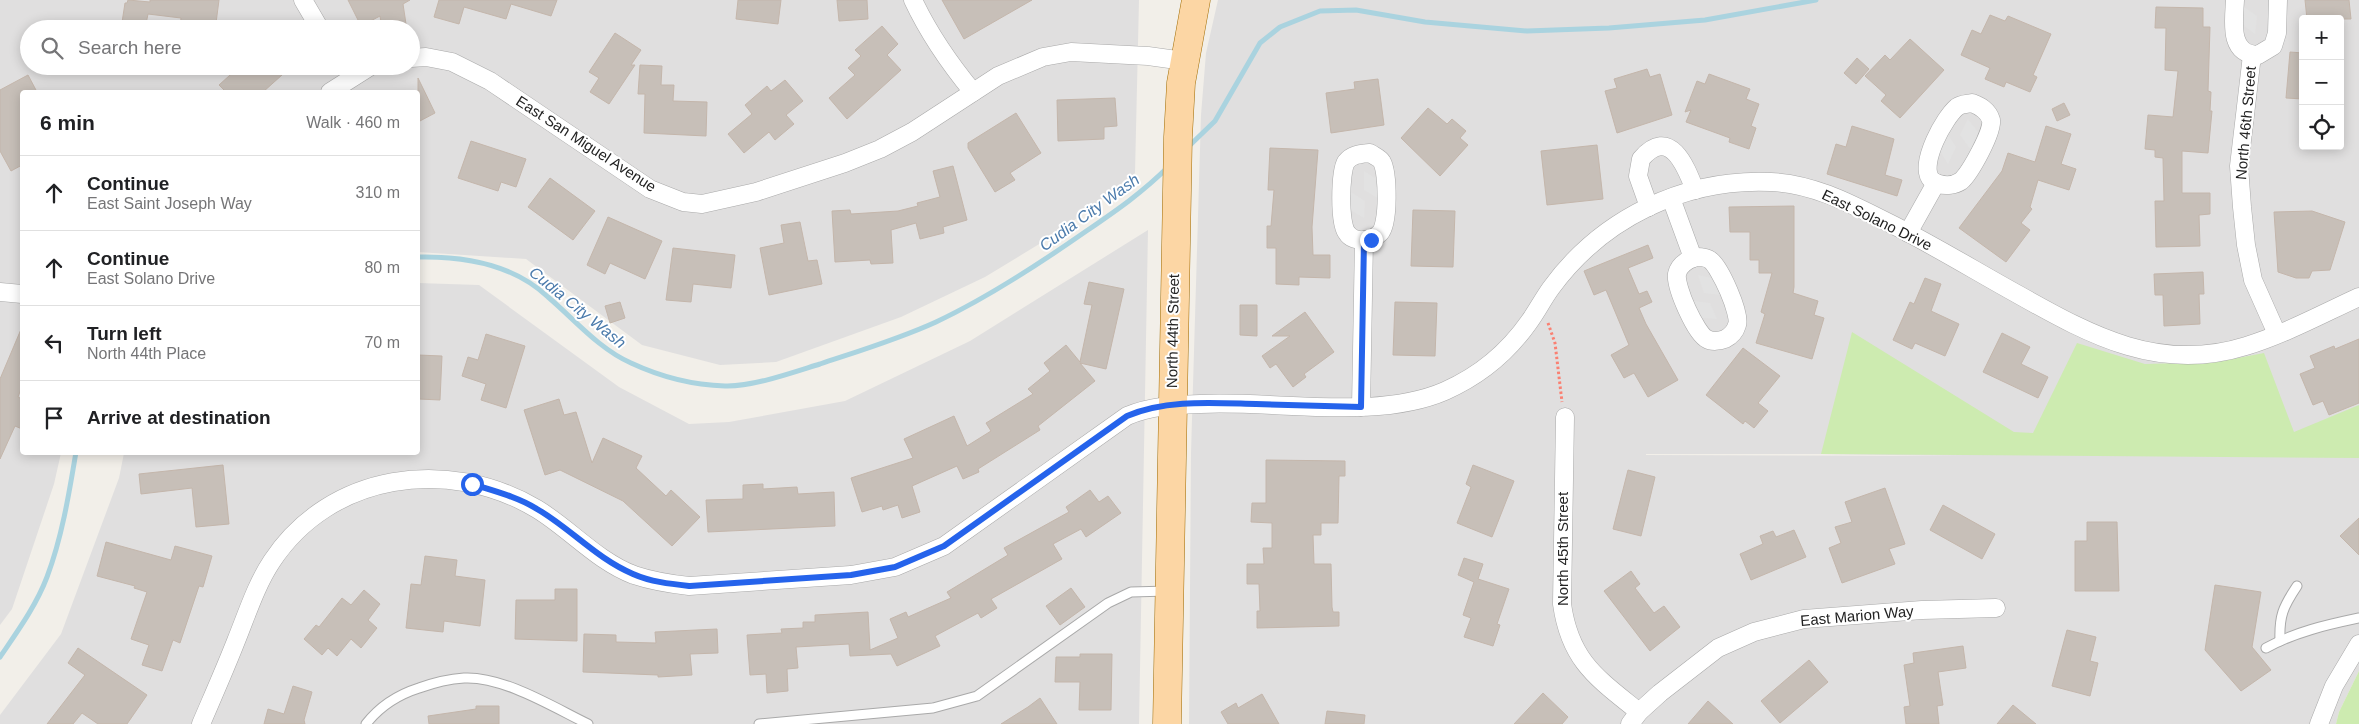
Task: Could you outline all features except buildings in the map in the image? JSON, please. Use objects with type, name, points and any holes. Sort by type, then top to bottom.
[{"type":"main road","name":"North 44th Street","points":[[1166,724],[1178,137],[1184,60],[1196,0]]},
{"type":"street","points":[[303,0],[315,20]]},
{"type":"street","points":[[913,0],[926,28],[950,65],[972,92]]},
{"type":"street","name":"North 46th Street","points":[[2235,0],[2234,34],[2238,47],[2252,55],[2263,54],[2273,46],[2277,33],[2278,0]]},
{"type":"street","name":"East San Miguel Avenue","points":[[420,57],[452,62],[490,81],[650,189],[683,202],[702,204],[756,192],[845,163],[880,149],[912,132],[998,76],[1043,57],[1071,52],[1184,60]]},
{"type":"street","name":"North 46th Street","points":[[2252,55],[2239,166],[2242,207],[2246,245],[2253,280],[2277,334]]},
{"type":"street","points":[[332,90],[344,75]]},
{"type":"street","points":[[1972,103],[1984,108],[1990,120],[1989,133],[1967,173],[1960,182],[1943,185],[1936,183],[1930,180],[1926,169],[1928,156],[1949,116],[1958,106],[1972,103]]},
{"type":"street","points":[[1649,207],[1638,176],[1641,159],[1652,150],[1663,147],[1671,149],[1682,159],[1695,190]]},
{"type":"street","points":[[1370,153],[1381,161],[1386,173],[1385,219],[1382,232],[1371,240],[1364,240],[1358,241],[1347,233],[1342,221],[1343,175],[1346,162],[1357,154],[1370,153]]},
{"type":"street","name":"East Solano Drive","points":[[200,724],[258,586],[272,561],[293,535],[318,512],[352,492],[387,482],[407,480],[432,479],[472,484],[504,494],[537,509],[612,564],[634,575],[663,583],[690,586],[851,575],[895,567],[944,546],[1127,416],[1140,410],[1172,405],[1214,403],[1361,407],[1415,402],[1448,390],[1479,371],[1507,350],[1570,264],[1595,240],[1624,219],[1671,198],[1695,190],[1741,183],[1772,182],[1805,186],[1833,196],[1908,233],[2078,328],[2125,346],[2165,355],[2210,353],[2244,346],[2277,334],[2359,297]]},
{"type":"street","points":[[1908,233],[1936,183]]},
{"type":"street","points":[[1671,198],[1693,258]]},
{"type":"street","points":[[1361,407],[1364,240]]},
{"type":"street","points":[[1693,258],[1709,259],[1718,268],[1736,310],[1738,323],[1732,335],[1720,342],[1707,339],[1697,330],[1680,288],[1677,275],[1683,263],[1693,258]]},
{"type":"street","points":[[0,292],[20,294]]},
{"type":"street","name":"North 45th Street","points":[[1565,417],[1562,604],[1565,624],[1581,660],[1635,718]]},
{"type":"street","name":"East Marion Way","points":[[1635,718],[1660,692],[1718,648],[1754,632],[1804,619],[1922,610],[1996,608]]},
{"type":"street","points":[[2319,724],[2334,686],[2359,644]]},
{"type":"lane","points":[[2280,641],[2280,619],[2284,605],[2296,586]]},
{"type":"lane","points":[[759,724],[932,708],[977,696],[1108,603],[1131,592],[1168,591]]},
{"type":"lane","points":[[2266,648],[2327,624],[2359,618]]},
{"type":"lane","points":[[366,724],[385,704],[408,692],[436,682],[464,678],[489,680],[521,692],[588,724]]},
{"type":"path","points":[[1543,300],[1549,329],[1555,343],[1565,417]]},
{"type":"shaded area","points":[[0,0],[1139,0],[1135,173],[1059,232],[985,277],[901,317],[776,362],[720,365],[642,345],[526,259],[420,252],[420,90],[20,90],[20,455],[61,455],[54,484],[12,609],[0,625]]},
{"type":"shaded area","points":[[1218,0],[2359,0],[2359,671],[2339,712],[2336,724],[1189,724],[1191,453],[1201,115],[1206,53]],"holes":[[[1646,454],[1965,456],[1646,455]]]},
{"type":"shaded area","points":[[2235,1],[2257,16],[2255,34],[2234,18]]},
{"type":"shaded area","points":[[1968,119],[1985,141],[1976,157],[1960,135]]},
{"type":"shaded area","points":[[1943,127],[1956,147],[1948,164],[1935,143]]},
{"type":"shaded area","points":[[1364,171],[1386,185],[1386,203],[1364,190]]},
{"type":"shaded area","points":[[1343,187],[1365,201],[1364,218],[1342,205]]},
{"type":"shaded area","points":[[1148,230],[1139,724],[0,724],[0,715],[61,634],[119,478],[124,455],[420,455],[420,283],[479,285],[619,387],[689,424],[729,422],[845,401],[970,341]]},
{"type":"shaded area","points":[[1698,275],[1723,280],[1730,296],[1704,293]]},
{"type":"shaded area","points":[[1684,300],[1710,303],[1717,319],[1691,317]]},
{"type":"green space","points":[[1852,332],[2014,432],[2033,433],[2077,343],[2145,364],[2217,362],[2264,353],[2294,432],[2359,405],[2359,458],[1821,454]]},
{"type":"green space","points":[[2359,671],[2359,724],[2336,724],[2339,712]]},
{"type":"waterway","name":"Cudia City Wash","points":[[1187,148],[1215,121],[1260,43],[1280,27],[1320,11],[1356,10],[1425,22],[1527,31],[1609,28],[1705,20],[1816,0]]},
{"type":"waterway","name":"Cudia City Wash","points":[[420,257],[453,258],[487,264],[504,270],[534,286],[587,333],[619,357],[665,376],[689,382],[736,386],[773,378],[820,364],[893,339],[955,313],[1011,281],[1065,246],[1127,202],[1169,166]]},
{"type":"waterway","name":"Cudia City Wash","points":[[0,657],[43,588],[61,531],[75,455]]},
{"type":"route","points":[[472,484],[504,494],[537,509],[612,564],[634,575],[663,583],[690,586],[851,575],[895,567],[944,546],[1127,416],[1140,410],[1172,405],[1214,403],[1361,407],[1364,240],[1371,240]]}]
